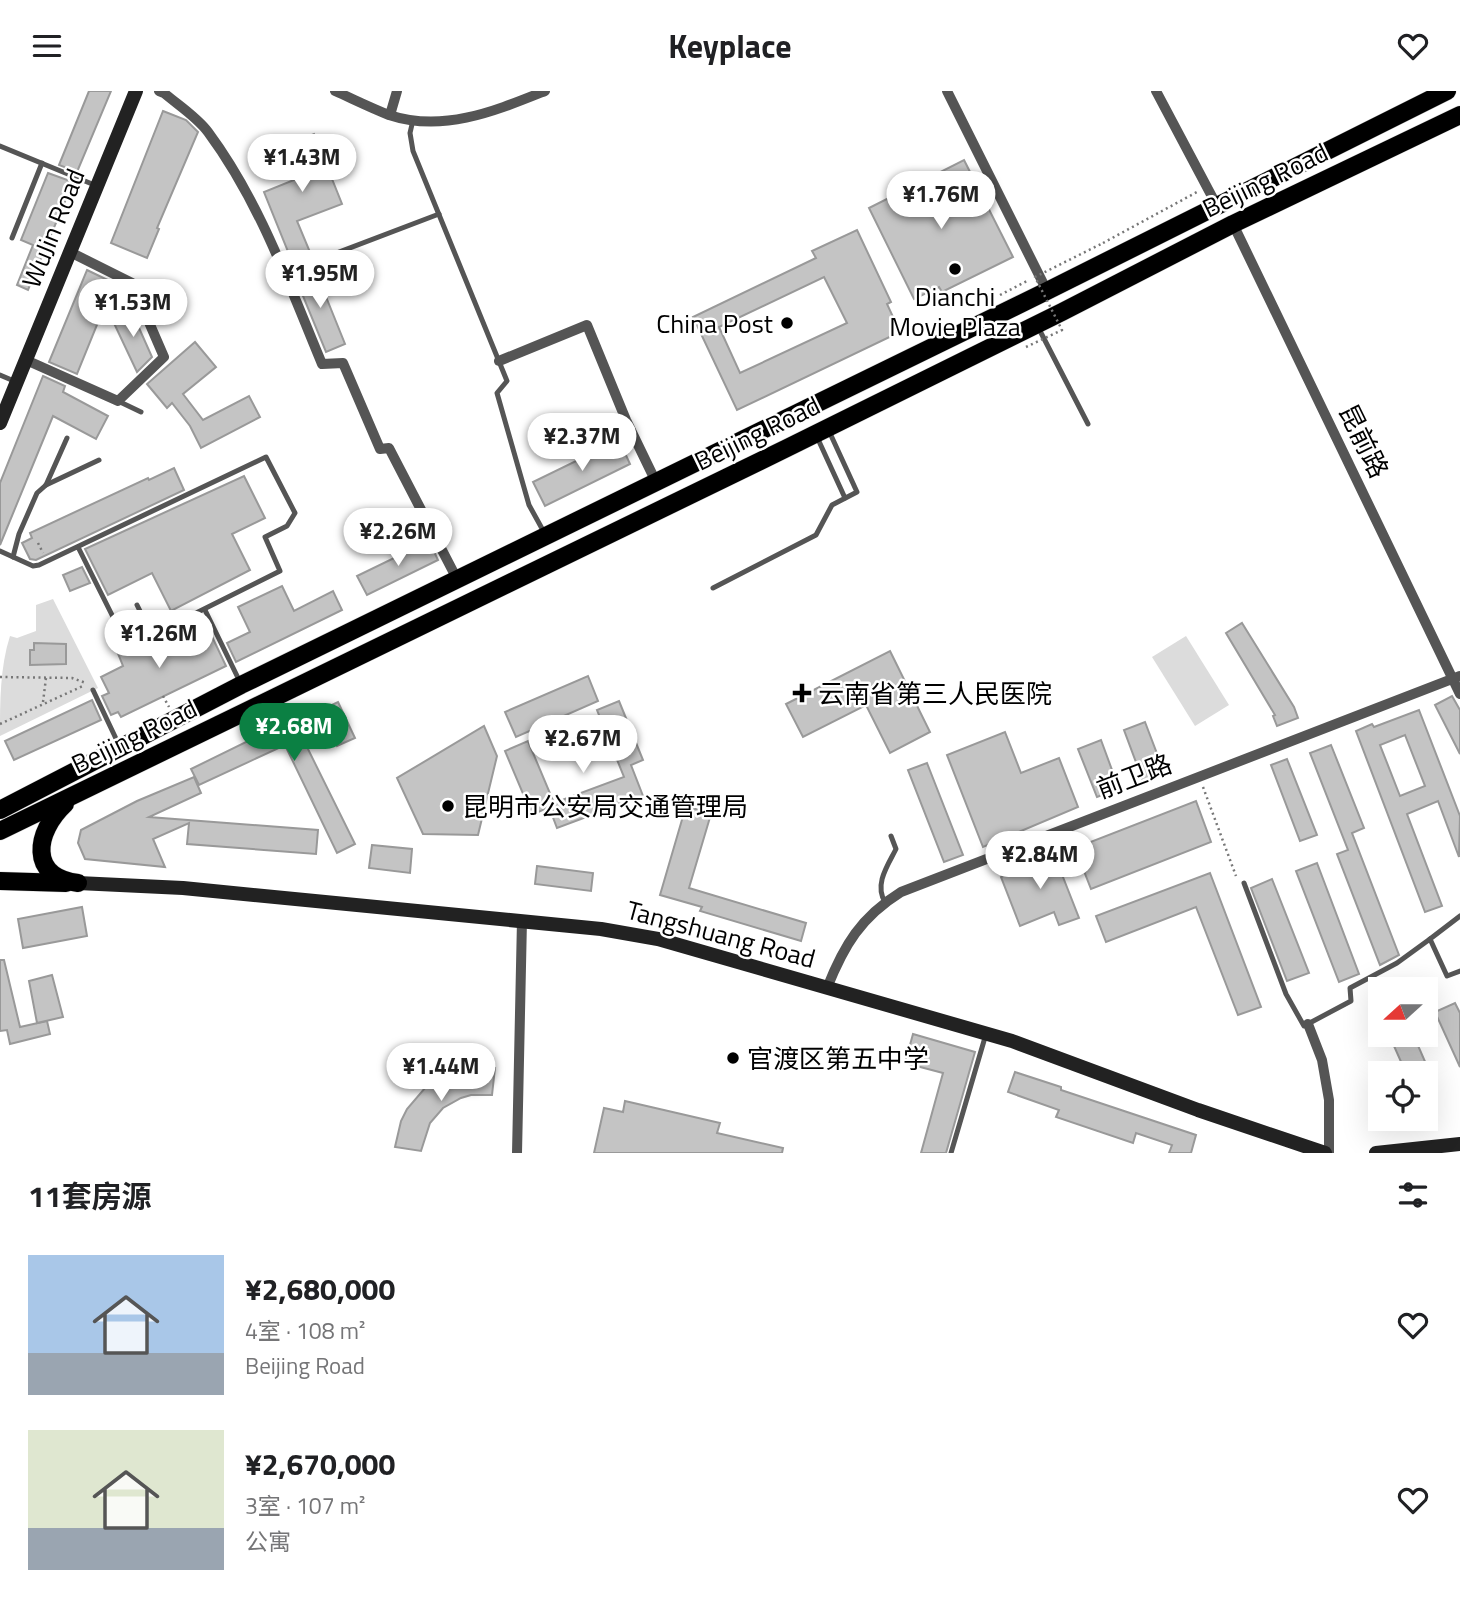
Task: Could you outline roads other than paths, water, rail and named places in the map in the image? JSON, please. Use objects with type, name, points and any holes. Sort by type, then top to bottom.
[{"type":"main road","name":"Beijing Road","points":[[0,810],[242,685],[1048,291],[1447,91]]},
{"type":"main road","name":"Beijing Road","points":[[0,831],[821,431],[1233,224],[1460,115]]},
{"type":"main road","points":[[78,883],[54,874],[44,860],[41,843],[45,827],[79,793]]},
{"type":"main road","points":[[0,881],[78,883]]},
{"type":"street","name":"WuJin Road","points":[[0,423],[136,91]]},
{"type":"street","points":[[159,91],[207,130],[251,200],[321,365],[343,363],[380,449],[389,448],[457,579]]},
{"type":"street","points":[[335,91],[390,115],[444,122],[500,109],[545,91]]},
{"type":"street","points":[[390,115],[397,91]]},
{"type":"street","points":[[947,91],[1048,291]]},
{"type":"street","points":[[1156,91],[1217,206]]},
{"type":"street","name":"昆前路","points":[[1233,224],[1457,677],[1460,694]]},
{"type":"street","points":[[26,360],[118,401],[164,357],[132,283],[70,252]]},
{"type":"street","points":[[499,361],[587,325],[626,420],[656,482]]},
{"type":"street","name":"前卫路","points":[[827,988],[851,936],[874,910],[901,892],[1457,677]]},
{"type":"street","name":"Tangshuang Road","points":[[78,883],[183,888],[522,920],[658,939],[986,1034],[1327,1153]]},
{"type":"street","points":[[517,1153],[522,920]]},
{"type":"street","points":[[1308,1024],[1322,1060],[1329,1100],[1327,1153]]},
{"type":"street","points":[[1376,1153],[1460,1144]]},
{"type":"lane","points":[[413,120],[410,133],[413,151],[507,381],[498,393],[529,505],[546,535]]},
{"type":"lane","points":[[0,146],[97,186]]},
{"type":"lane","points":[[12,238],[42,163]]},
{"type":"lane","points":[[284,273],[439,213]]},
{"type":"lane","points":[[1037,324],[1088,424]]},
{"type":"lane","points":[[0,375],[17,382]]},
{"type":"lane","points":[[118,401],[141,412]]},
{"type":"lane","points":[[713,588],[816,535],[832,505],[857,492],[821,431]]},
{"type":"lane","points":[[821,431],[845,498]]},
{"type":"lane","points":[[46,485],[67,438]]},
{"type":"lane","points":[[0,552],[39,565],[266,457],[295,513],[287,526],[265,537],[280,571],[172,625],[146,623],[122,635],[95,575],[78,547]]},
{"type":"lane","points":[[13,557],[19,534],[37,493],[46,485],[99,460]]},
{"type":"lane","points":[[137,605],[146,623]]},
{"type":"lane","points":[[205,610],[242,685]]},
{"type":"lane","points":[[93,690],[121,747]]},
{"type":"lane","points":[[885,902],[881,882],[896,849],[891,836]]},
{"type":"lane","points":[[1244,883],[1286,994],[1304,1026],[1351,1001],[1350,988],[1397,963],[1460,916]]},
{"type":"lane","points":[[1430,939],[1447,975],[1460,971]]},
{"type":"lane","points":[[951,1153],[986,1034]]},
{"type":"place","name":"Dianchi Movie Plaza","points":[[955,269]]},
{"type":"place","name":"China Post","points":[[787,323]]},
{"type":"place","name":"云南省第三人民医院","points":[[802,693]]},
{"type":"place","name":"昆明市公安局交通管理局","points":[[448,806]]},
{"type":"place","name":"官渡区第五中学","points":[[733,1058]]}]
